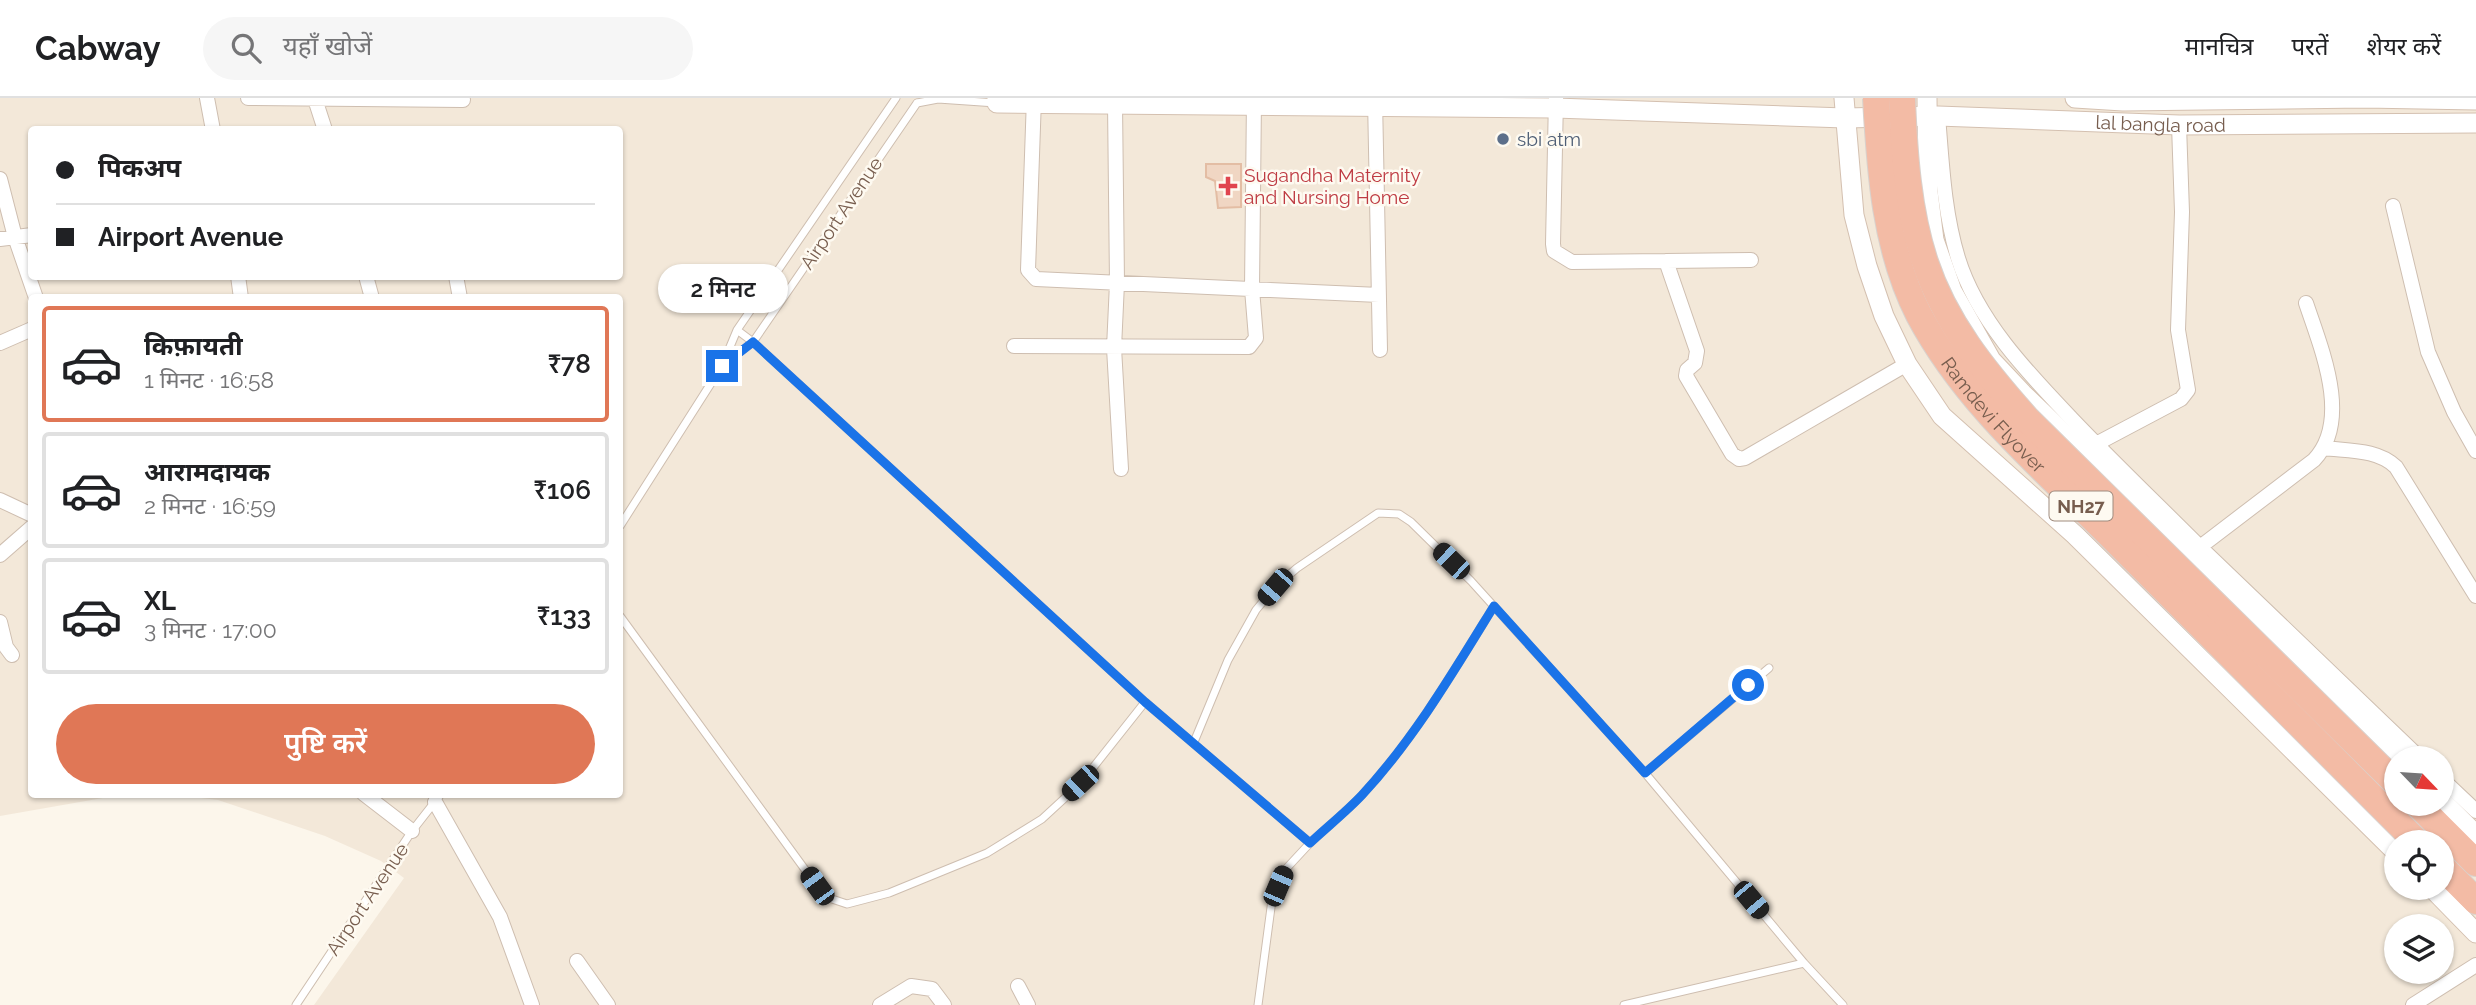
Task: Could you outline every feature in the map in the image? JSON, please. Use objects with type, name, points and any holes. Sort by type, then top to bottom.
[{"type":"highway","name":"Ramdevi Flyover","points":[[1877,98],[1883,186],[1896,255],[1919,314],[1948,363],[2021,448],[2405,830]]},
{"type":"highway","name":"Ramdevi Flyover","points":[[1902,98],[1909,182],[1916,228],[1925,262],[1962,338],[1992,380],[2027,419],[2384,771]]},
{"type":"highway","points":[[2429,816],[2476,863]]},
{"type":"highway","points":[[2454,879],[2476,901]]},
{"type":"street","points":[[207,98],[212,126]]},
{"type":"street","points":[[248,98],[463,100]]},
{"type":"street","name":"lal bangla road","points":[[2075,98],[2476,100]]},
{"type":"street","points":[[315,99],[324,126]]},
{"type":"street","name":"lal bangla road","points":[[997,100],[1115,103],[1556,103],[1845,108],[1931,110],[2179,125],[2476,123]]},
{"type":"street","points":[[1034,101],[1028,271],[1036,279],[1379,295]]},
{"type":"street","points":[[1014,346],[1250,347],[1256,338],[1252,289],[1254,102]]},
{"type":"street","points":[[1375,102],[1380,350]]},
{"type":"street","points":[[1115,103],[1117,283],[1114,348],[1121,469]]},
{"type":"street","points":[[1556,103],[1555,251],[1572,262],[1751,260]]},
{"type":"street","points":[[1845,108],[1854,215],[1867,266],[1884,316],[1907,364],[1942,416],[2075,535],[2384,840]]},
{"type":"street","points":[[1931,110],[1945,208],[1959,260],[1995,330],[2024,369],[2200,547],[2407,746]]},
{"type":"street","points":[[1931,110],[1928,192],[1934,240],[1952,291],[1991,360],[2387,746]]},
{"type":"street","points":[[2096,444],[2181,399],[2188,390],[2177,309],[2182,212],[2179,125]]},
{"type":"street","points":[[0,179],[28,275]]},
{"type":"street","points":[[2393,206],[2428,352],[2454,412],[2476,451]]},
{"type":"street","points":[[0,239],[28,235]]},
{"type":"street","points":[[1666,261],[1697,351],[1695,363],[1687,370],[1686,376],[1732,454],[1739,459],[1907,364]]},
{"type":"street","points":[[2200,547],[2314,460],[2324,448],[2329,434],[2332,396],[2328,369],[2306,303]]},
{"type":"street","points":[[0,343],[28,331]]},
{"type":"street","points":[[2324,448],[2378,454],[2387,458],[2396,467],[2476,596]]},
{"type":"street","points":[[0,500],[28,513]]},
{"type":"street","points":[[0,555],[28,530]]},
{"type":"street","points":[[0,622],[6,647],[12,655]]},
{"type":"street","points":[[2454,790],[2476,811]]},
{"type":"street","points":[[369,798],[412,831]]},
{"type":"street","points":[[438,799],[500,917],[532,1005]]},
{"type":"street","points":[[2454,813],[2476,835]]},
{"type":"street","points":[[2444,900],[2476,933]]},
{"type":"street","points":[[577,961],[608,1005]]},
{"type":"street","points":[[2413,1005],[2476,965]]},
{"type":"street","points":[[880,1005],[911,986],[932,989],[944,1005]]},
{"type":"street","points":[[1018,986],[1028,1005]]},
{"type":"lane","points":[[722,366],[737,330],[896,98]]},
{"type":"lane","points":[[917,101],[997,100]]},
{"type":"lane","name":"Airport Avenue","points":[[623,521],[722,366],[753,342],[917,101]]},
{"type":"lane","points":[[737,330],[1145,702],[1310,843]]},
{"type":"lane","points":[[1194,742],[1228,660],[1256,610],[1297,568],[1378,513],[1399,514],[1411,522],[1494,606],[1645,773],[1804,963],[1843,1005]]},
{"type":"lane","points":[[1258,1005],[1272,900],[1284,871],[1360,797],[1390,762],[1451,675],[1494,606]]},
{"type":"lane","points":[[623,620],[817,886],[832,899],[847,904],[889,893],[987,853],[1042,818],[1080,783],[1145,702]]},
{"type":"lane","points":[[1645,773],[1769,668]]},
{"type":"lane","name":"Airport Avenue","points":[[296,1005],[412,831],[438,799]]},
{"type":"lane","points":[[1624,1005],[1804,963]]},
{"type":"shaded area","points":[[0,98],[2476,98],[2476,1005],[314,1005],[404,878],[381,861],[325,836],[218,800],[201,798],[623,798],[623,294],[28,294],[28,798],[103,798],[0,816]]},
{"type":"building","points":[[1206,164],[1241,164],[1241,207],[1218,208],[1215,181],[1206,177]]},
{"type":"place","name":"sbi atm","points":[[1503,139]]},
{"type":"place","name":"Sugandha Maternity and Nursing Home","points":[[1228,186]]},
{"type":"route","points":[[722,366],[753,342],[1145,702],[1310,843],[1360,797],[1381,772],[1451,675],[1494,606],[1645,773],[1748,685]]}]
